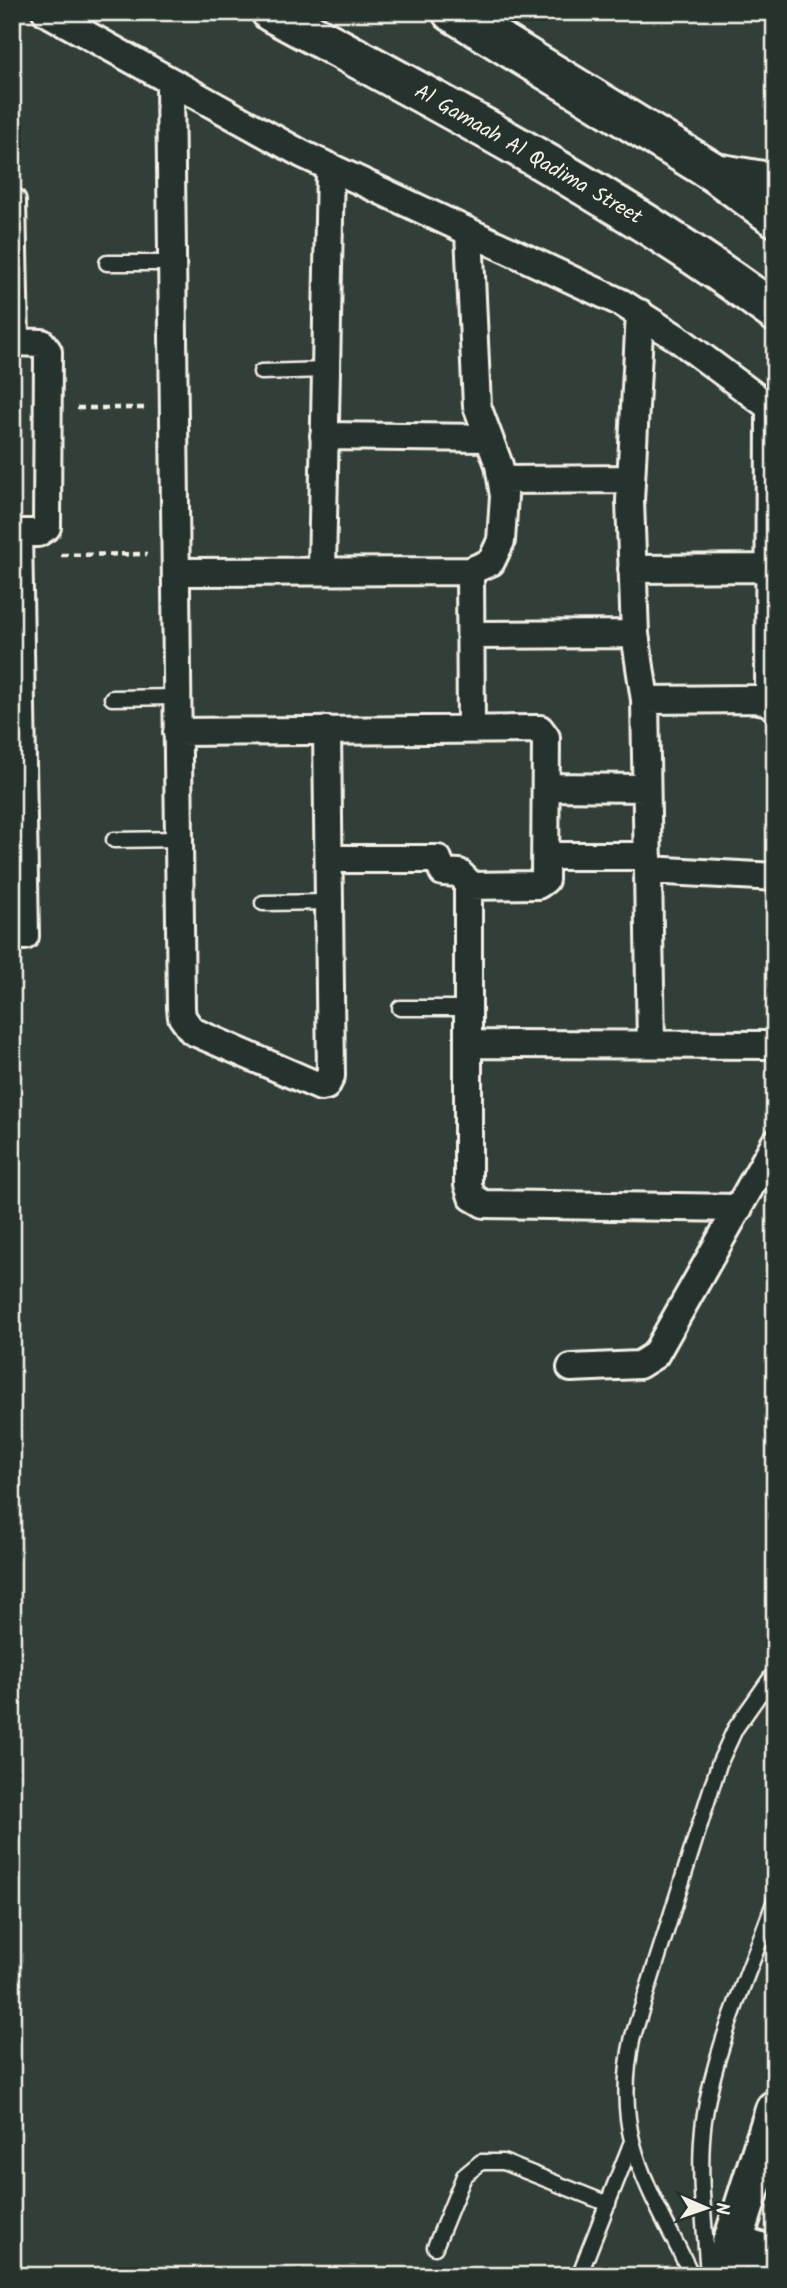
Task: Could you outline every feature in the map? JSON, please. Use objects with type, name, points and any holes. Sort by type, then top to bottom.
[{"type":"main road","name":"Al Gamaah Al Qadima Street","points":[[271,12],[486,128],[621,206],[775,312]]},
{"type":"main road","points":[[452,12],[715,173],[775,217]]},
{"type":"main road","points":[[715,173],[775,183]]},
{"type":"main road","points":[[775,2110],[727,2259],[775,2257]]},
{"type":"street","points":[[46,12],[170,84],[330,169],[640,313],[772,409],[769,568],[772,705],[755,699],[645,700]]},
{"type":"street","points":[[170,84],[182,1017],[192,1031],[315,1087],[326,1086],[331,1076],[327,730]]},
{"type":"street","points":[[322,571],[330,169]]},
{"type":"street","points":[[12,201],[14,342],[36,342],[46,347],[48,409],[47,527],[16,540],[16,704],[25,936]]},
{"type":"street","points":[[176,563],[322,571],[470,571],[481,568],[498,552],[503,480],[486,438],[477,406],[469,233]]},
{"type":"street","points":[[640,313],[631,479],[632,569],[635,634],[645,700],[651,1044]]},
{"type":"street","points":[[324,436],[486,438]]},
{"type":"street","points":[[503,480],[631,479]]},
{"type":"street","points":[[632,569],[769,568]]},
{"type":"street","points":[[470,571],[471,727]]},
{"type":"street","points":[[471,635],[635,634]]},
{"type":"street","points":[[177,732],[536,727],[546,737],[546,877],[541,885],[468,886]]},
{"type":"street","points":[[546,787],[646,788]]},
{"type":"street","points":[[546,856],[648,863],[775,877]]},
{"type":"street","points":[[329,859],[438,859],[443,872],[463,875],[468,886],[468,1185],[477,1201],[484,1204],[739,1208]]},
{"type":"street","points":[[468,1044],[775,1045]]},
{"type":"street","points":[[571,1368],[639,1365],[651,1360],[660,1350],[775,1143]]},
{"type":"lane","points":[[107,263],[172,263]]},
{"type":"lane","points":[[261,372],[325,370]]},
{"type":"lane","points":[[112,698],[177,697]]},
{"type":"lane","points":[[114,840],[179,839]]},
{"type":"lane","points":[[263,903],[329,902]]},
{"type":"lane","points":[[400,1009],[468,1008]]},
{"type":"lane","points":[[692,2276],[631,2144],[624,2108],[625,2071],[633,2036],[719,1764],[742,1717],[775,1672]]},
{"type":"lane","points":[[708,2276],[702,2155],[704,2121],[719,2056],[775,1900]]},
{"type":"lane","points":[[579,2276],[631,2144]]},
{"type":"lane","points":[[435,2247],[464,2176],[481,2162],[503,2162],[608,2204]]},
{"type":"path","points":[[48,409],[174,408]]},
{"type":"path","points":[[16,540],[176,563]]}]
